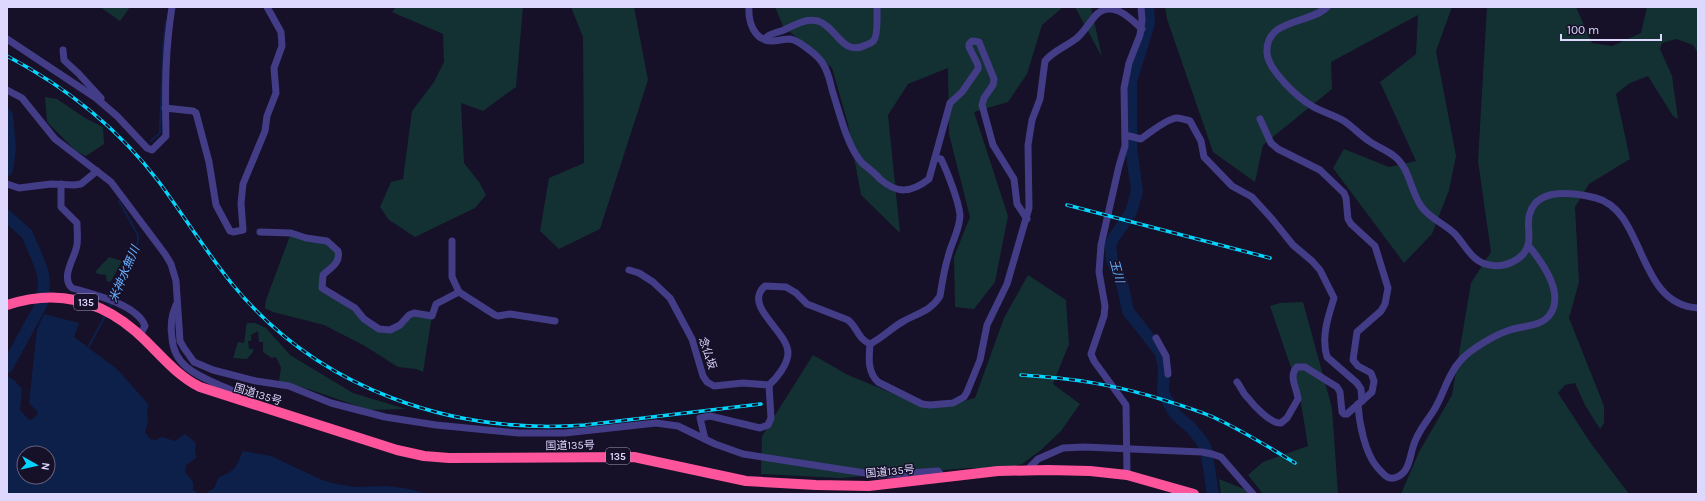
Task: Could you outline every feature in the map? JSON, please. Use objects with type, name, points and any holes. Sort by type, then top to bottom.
[{"type":"highway","name":"国道135号","points":[[7,305],[35,298],[63,298],[84,302],[110,312],[132,328],[179,374],[203,389],[397,450],[435,457],[634,457],[746,481],[869,486],[943,477],[1027,470],[1090,471],[1130,476],[1194,494]]},
{"type":"street","points":[[7,39],[105,106],[147,148],[152,150],[166,136],[165,108],[168,30],[172,7]]},
{"type":"street","points":[[165,108],[193,111],[196,113],[209,162],[216,205],[230,230],[233,232],[242,230],[241,203],[243,184],[265,131],[267,116],[276,93],[274,68],[282,46],[281,32],[267,7]]},
{"type":"street","points":[[749,7],[750,21],[753,30],[758,35],[771,41],[788,39],[794,40],[818,57],[826,69],[852,147],[862,162],[889,186],[900,190],[922,184],[928,179],[950,103],[962,92],[978,69],[978,65],[969,47],[970,42],[976,40],[980,45],[986,62],[994,75],[993,85],[984,98],[982,105],[993,144],[1014,179],[1017,204],[1026,219]]},
{"type":"street","points":[[764,39],[767,36],[783,31],[803,21],[810,20],[824,24],[846,45],[851,47],[863,47],[873,42],[876,37],[877,7]]},
{"type":"street","points":[[1130,476],[1126,448],[1126,405],[1094,361],[1091,354],[1104,316],[1105,306],[1099,272],[1101,245],[1125,146],[1124,88],[1129,63],[1142,28],[1142,7]]},
{"type":"street","points":[[1328,7],[1322,13],[1315,16],[1294,20],[1278,30],[1271,38],[1267,48],[1267,57],[1278,74],[1304,102],[1345,122],[1363,137],[1398,159],[1406,169],[1420,205],[1427,213],[1455,234],[1476,259],[1484,264],[1501,266],[1518,259],[1528,245],[1530,213],[1541,198],[1555,194],[1597,199],[1616,209],[1623,218],[1653,278],[1663,292],[1681,304],[1698,308]]},
{"type":"street","points":[[870,344],[870,370],[873,377],[878,382],[922,404],[930,405],[953,403],[964,397],[980,360],[987,325],[1002,298],[1007,284],[1026,219],[1029,202],[1028,145],[1032,120],[1040,99],[1045,62],[1048,57],[1071,43],[1084,32],[1097,15],[1103,10],[1115,9],[1122,11],[1142,28]]},
{"type":"street","points":[[63,50],[64,60],[100,97],[105,106]]},
{"type":"street","points":[[7,90],[22,98],[55,139],[98,171],[115,187],[171,264],[176,281],[180,341],[191,359],[198,364],[240,378],[289,386],[331,403],[399,420],[518,433],[565,434],[656,423],[667,424],[687,429],[728,449],[743,454],[878,475],[938,471],[943,477]]},
{"type":"street","points":[[1125,135],[1141,139],[1150,131],[1173,119],[1178,118],[1190,121],[1201,141],[1204,157],[1232,186],[1252,197],[1293,245],[1320,270],[1334,298],[1325,331],[1327,357],[1357,383],[1361,389],[1359,414],[1369,456],[1386,477],[1392,478],[1400,476],[1405,472],[1416,437],[1434,410],[1447,380],[1462,359],[1495,336],[1508,330],[1533,325],[1551,313],[1555,296],[1554,291],[1547,273],[1528,245]]},
{"type":"street","points":[[1237,382],[1243,389],[1246,397],[1276,423],[1283,422],[1288,418],[1297,402],[1298,396],[1293,374],[1297,367],[1305,367],[1337,387],[1340,392],[1341,410],[1344,414],[1347,414],[1372,392],[1373,377],[1367,370],[1354,363],[1352,356],[1357,332],[1381,311],[1388,294],[1388,288],[1375,246],[1351,224],[1348,219],[1346,198],[1344,194],[1320,170],[1278,149],[1271,143],[1260,119]]},
{"type":"street","points":[[870,344],[878,340],[904,320],[929,309],[940,296],[948,256],[960,216],[959,208],[945,166],[941,159],[935,158]]},
{"type":"street","points":[[7,184],[19,188],[51,184],[81,184],[98,171]]},
{"type":"street","points":[[61,184],[61,207],[77,223],[77,246],[69,269],[69,286],[117,303],[143,321],[145,326],[140,335]]},
{"type":"street","points":[[260,232],[291,233],[306,238],[327,241],[333,245],[338,251],[339,255],[332,268],[323,275],[322,288],[355,308],[364,319],[379,329],[390,330],[400,325],[409,315],[414,313],[432,316],[436,304],[459,292]]},
{"type":"street","points":[[452,241],[452,277],[459,292],[495,316],[510,314],[555,321]]},
{"type":"street","name":"念仏坂","points":[[629,270],[639,273],[653,282],[670,298],[692,339],[703,376],[707,382],[714,386],[743,383],[769,385]]},
{"type":"street","points":[[705,438],[700,418],[710,416],[760,428],[768,425],[771,418],[769,385],[782,370],[787,359],[788,352],[785,344],[759,305],[761,290],[766,286],[786,287],[796,293],[806,304],[848,320],[853,324],[860,337],[870,344]]},
{"type":"street","points":[[177,303],[171,317],[170,329],[172,345],[179,359],[190,371],[232,390],[237,396],[236,399]]},
{"type":"street","points":[[1156,338],[1166,356],[1168,374]]},
{"type":"street","points":[[1027,470],[1038,459],[1063,448],[1126,448],[1202,452],[1221,457],[1252,494]]},
{"type":"green space","points":[[100,7],[130,7],[120,21]]},
{"type":"green space","points":[[396,7],[523,7],[516,87],[483,111],[461,103],[464,163],[479,182],[486,195],[475,208],[415,237],[389,220],[380,207],[391,182],[403,179],[412,111],[434,82],[444,62],[443,34],[392,12]]},
{"type":"green space","points":[[571,7],[634,7],[648,80],[600,229],[559,249],[540,231],[549,178],[584,163],[583,37]]},
{"type":"green space","points":[[775,7],[1063,7],[1042,25],[1027,74],[1008,102],[974,112],[1008,216],[995,282],[974,309],[955,307],[954,257],[970,217],[949,134],[948,68],[908,84],[888,115],[900,233],[861,195],[848,124],[832,68],[783,26]]},
{"type":"green space","points":[[1075,7],[1091,7],[1102,57]]},
{"type":"green space","points":[[1165,7],[1452,7],[1436,51],[1456,156],[1449,190],[1432,234],[1404,263],[1333,168],[1344,149],[1389,167],[1416,161],[1380,82],[1416,54],[1418,15],[1331,62],[1332,89],[1263,145],[1255,182],[1213,152],[1167,19]]},
{"type":"green space","points":[[1487,7],[1576,7],[1592,43],[1612,46],[1641,33],[1647,7],[1698,7],[1698,53],[1693,45],[1676,39],[1662,43],[1660,49],[1672,76],[1678,119],[1673,116],[1648,76],[1630,83],[1616,94],[1630,159],[1589,184],[1575,207],[1579,282],[1569,318],[1604,406],[1604,423],[1600,429],[1585,405],[1575,383],[1565,385],[1558,393],[1592,445],[1629,494],[1401,494],[1419,452],[1452,395],[1471,283],[1491,252],[1478,161]]},
{"type":"green space","points":[[45,97],[57,99],[85,118],[103,127],[104,144],[86,156],[76,151],[47,122]]},
{"type":"green space","points":[[291,233],[321,239],[339,255],[327,271],[322,288],[364,319],[390,330],[409,315],[432,316],[423,372],[416,369],[398,367],[365,346],[324,325],[273,312],[265,308],[266,300]]},
{"type":"green space","points":[[109,257],[122,261],[111,281],[107,282],[106,275],[95,272]]},
{"type":"green space","points":[[1028,275],[1066,300],[1069,344],[1053,384],[1080,404],[1061,431],[1041,450],[1022,464],[1005,469],[969,468],[840,478],[761,474],[762,436],[813,355],[848,375],[909,400],[953,404],[975,398],[1004,318]]},
{"type":"green space","points":[[1303,302],[1332,408],[1338,494],[1263,494],[1248,475],[1263,462],[1308,446],[1299,391],[1270,306],[1280,303]]},
{"type":"green space","points":[[247,323],[255,323],[266,328],[290,355],[353,393],[406,409],[369,410],[311,390],[279,381],[281,368],[276,357],[272,358],[263,352],[263,342],[259,342],[258,331],[251,335],[251,341],[248,341],[249,349],[253,349],[253,352],[247,359],[233,358],[238,342],[244,343]]},
{"type":"green space","points":[[1219,479],[1244,489],[1248,494],[1221,494]]},
{"type":"water","points":[[44,314],[79,323],[74,337],[117,369],[149,405],[147,411],[148,421],[145,432],[150,439],[156,440],[162,437],[175,441],[185,434],[196,443],[196,458],[186,465],[185,472],[193,482],[193,490],[199,494],[7,494],[7,376],[14,380],[22,389],[20,410],[29,420],[33,419],[38,412],[29,403],[37,329]]},
{"type":"water","points":[[243,451],[271,456],[322,480],[336,484],[356,487],[386,486],[410,489],[426,494],[205,494],[214,488],[219,477],[229,473],[235,468]]},
{"type":"waterway","name":"玉川","points":[[1148,7],[1149,23],[1131,82],[1131,147],[1137,191],[1131,212],[1110,246],[1112,260],[1122,283],[1128,311],[1161,353],[1164,369],[1163,392],[1175,414],[1191,428],[1206,449],[1213,494]]},
{"type":"waterway","name":"米神水無川","points":[[151,141],[160,133],[163,46],[166,22]]},
{"type":"waterway","points":[[7,115],[10,148],[7,170]]},
{"type":"waterway","name":"米神水無川","points":[[109,308],[115,297],[119,282],[138,242],[138,235],[119,201]]},
{"type":"waterway","points":[[7,216],[27,234],[39,262],[43,274],[44,284],[42,303],[7,367]]},
{"type":"waterway","name":"米神水無川","points":[[89,346],[106,314]]},
{"type":"railway","points":[[7,56],[29,68],[70,95],[90,110],[126,144],[159,182],[204,247],[233,285],[267,321],[305,352],[347,378],[391,398],[438,413],[486,422],[535,426],[585,425],[761,404]]},
{"type":"railway","points":[[1067,205],[1270,258]]},
{"type":"railway","points":[[1021,375],[1077,380],[1149,395],[1209,415],[1256,439],[1295,463]]}]
